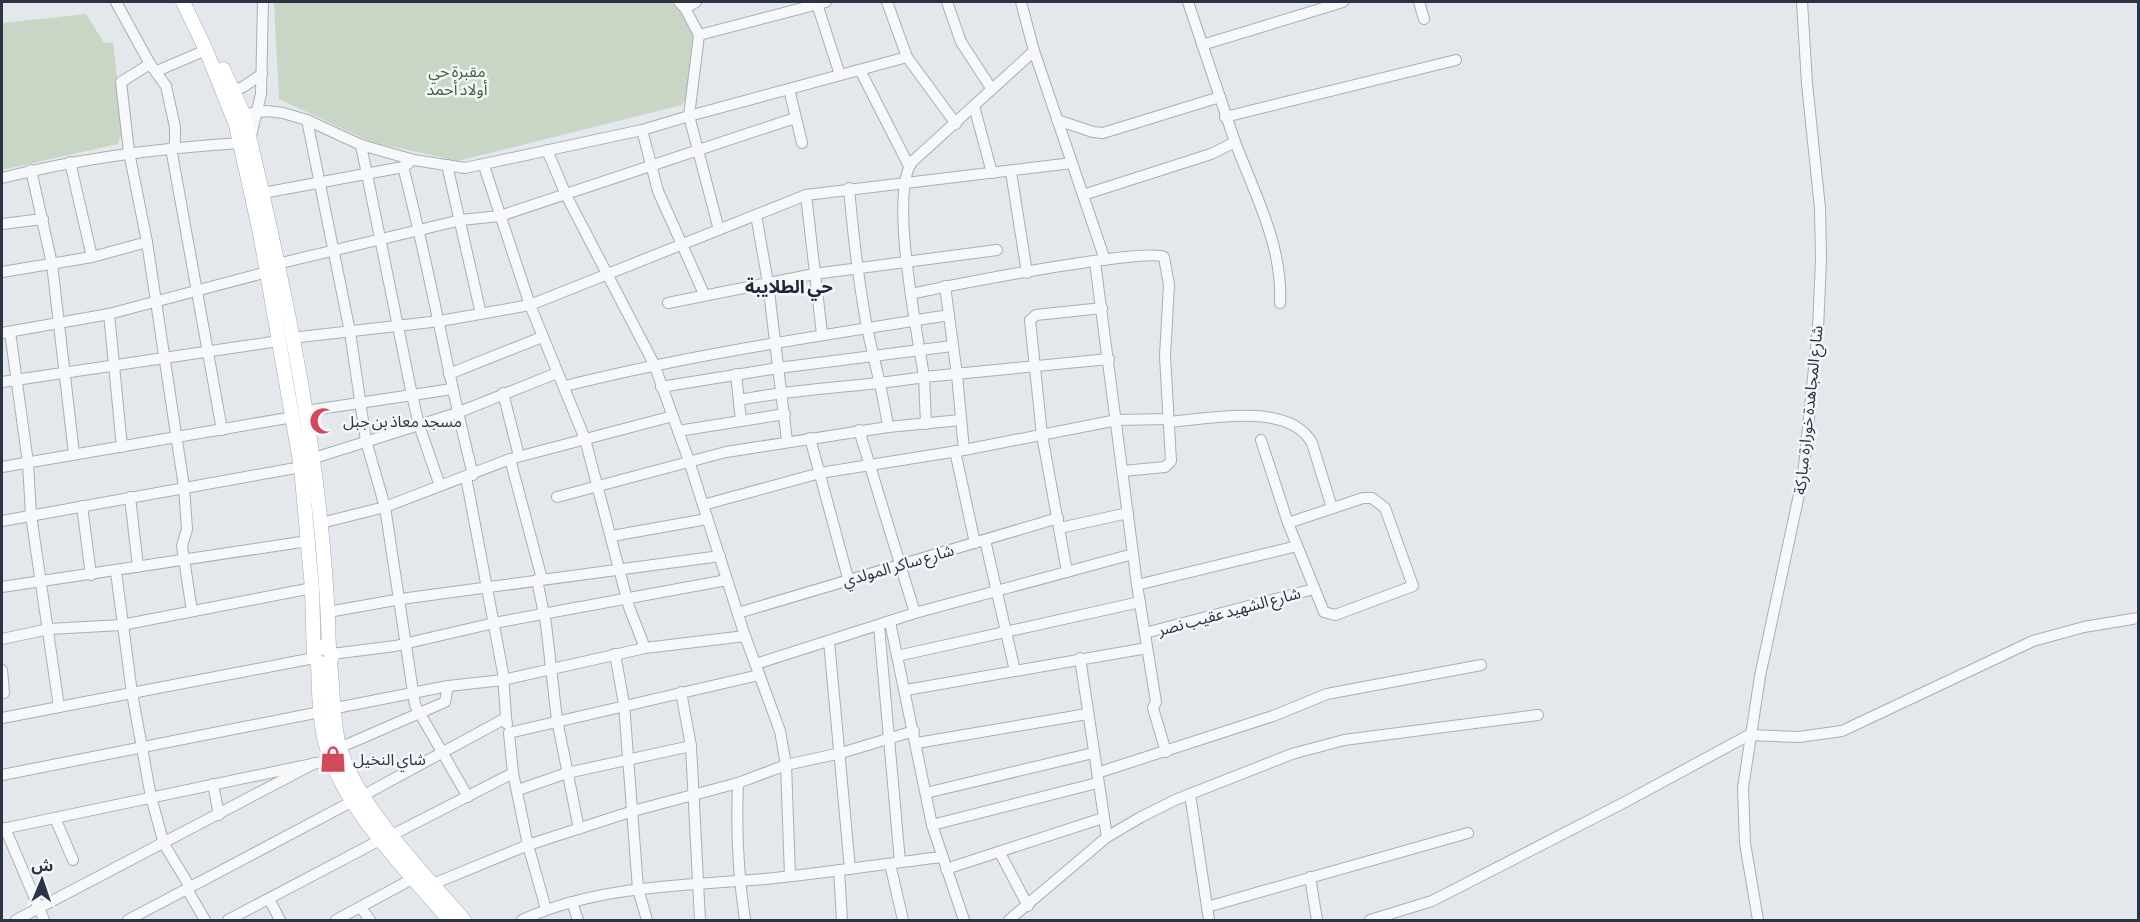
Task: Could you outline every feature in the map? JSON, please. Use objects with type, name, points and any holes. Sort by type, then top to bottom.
[{"type":"main road","points":[[183,2],[229,93]]},
{"type":"main road","points":[[192,2],[238,115],[245,142],[272,268],[306,463],[321,523],[328,612],[320,712],[331,760],[446,920]]},
{"type":"main road","points":[[245,142],[263,193],[272,268]]},
{"type":"main road","points":[[306,463],[312,588],[323,656],[336,708],[339,748],[359,798]]},
{"type":"main road","points":[[387,837],[433,884],[464,921]]},
{"type":"street","points":[[116,2],[153,68],[166,86],[171,104],[173,148],[196,292],[222,430]]},
{"type":"street","points":[[2,178],[70,162],[129,152],[245,142],[258,112],[262,74],[263,2]]},
{"type":"street","points":[[696,2],[682,5],[699,35],[688,116],[719,230]]},
{"type":"street","points":[[887,2],[907,57],[956,124]]},
{"type":"street","points":[[947,2],[961,42],[992,88]]},
{"type":"street","points":[[1021,2],[1034,51],[1083,195],[1100,261],[1102,308],[1133,554],[1156,702],[1153,708],[1166,752]]},
{"type":"street","points":[[1188,2],[1225,117],[1275,246],[1281,281],[1280,303]]},
{"type":"street","points":[[1202,45],[1309,7],[1343,2]]},
{"type":"street","points":[[1419,2],[1424,19]]},
{"type":"street","name":"شارع المجاهدة خورارة مباركة","points":[[1758,921],[1743,817],[1743,788],[1749,735],[1799,500],[1816,372],[1821,258],[1820,208],[1807,84],[1802,2]]},
{"type":"street","points":[[699,35],[822,3],[840,75]]},
{"type":"street","points":[[192,611],[182,540],[187,529],[184,487],[147,242],[129,152],[121,82],[153,68],[206,50]]},
{"type":"street","points":[[926,424],[924,377],[906,264],[904,182],[909,166],[1034,51]]},
{"type":"street","points":[[238,115],[258,112],[283,113],[307,120],[361,145],[414,160],[465,168],[484,166],[642,130],[907,57]]},
{"type":"street","points":[[1225,117],[1456,60]]},
{"type":"street","points":[[860,70],[909,166]]},
{"type":"street","points":[[229,93],[252,82],[262,74]]},
{"type":"street","points":[[789,89],[802,143]]},
{"type":"street","points":[[1057,120],[1103,133],[1220,98]]},
{"type":"street","points":[[974,106],[992,173]]},
{"type":"street","points":[[59,707],[31,515],[28,463],[17,380],[6,332],[109,314],[196,292],[332,252],[461,220],[500,216],[650,164],[795,118]]},
{"type":"street","points":[[307,120],[350,332],[366,441],[385,507],[417,712],[468,797]]},
{"type":"street","points":[[642,130],[666,213],[704,294]]},
{"type":"street","points":[[1083,195],[1211,154],[1222,146],[1235,142]]},
{"type":"street","points":[[361,145],[412,395],[419,425],[440,486]]},
{"type":"street","points":[[547,150],[566,195],[654,364],[689,461],[745,636],[780,732],[786,765],[790,876]]},
{"type":"street","points":[[263,193],[367,175],[403,167],[414,160]]},
{"type":"street","points":[[70,162],[92,257]]},
{"type":"street","points":[[2,382],[112,364],[440,321],[530,305],[806,195],[849,188],[1011,172],[1072,163]]},
{"type":"street","points":[[447,165],[481,314]]},
{"type":"street","points":[[484,166],[530,305],[585,439],[627,599],[645,648]]},
{"type":"street","points":[[403,167],[440,321],[494,623],[513,773],[528,845],[546,909]]},
{"type":"street","points":[[31,170],[52,264],[61,323],[74,454]]},
{"type":"street","points":[[1011,172],[1027,273]]},
{"type":"street","points":[[849,188],[857,270],[867,326],[882,384],[888,427]]},
{"type":"street","points":[[806,195],[822,334]]},
{"type":"street","points":[[756,215],[768,283],[787,441]]},
{"type":"street","points":[[2,224],[43,219]]},
{"type":"street","points":[[2,272],[92,257],[147,242]]},
{"type":"street","points":[[668,303],[704,294],[814,274],[906,264],[997,250]]},
{"type":"street","points":[[912,294],[945,286],[1100,261],[1152,255],[1164,257],[1169,295],[1165,356],[1172,456],[1170,465],[1123,471]]},
{"type":"street","points":[[945,286],[957,375],[961,420],[960,451],[980,542],[998,591],[1015,671]]},
{"type":"street","points":[[1067,572],[1042,435],[1031,317],[1102,308]]},
{"type":"street","points":[[109,314],[112,364],[122,447]]},
{"type":"street","points":[[565,386],[654,364],[775,341],[949,315]]},
{"type":"street","points":[[449,374],[542,337]]},
{"type":"street","points":[[661,387],[778,368],[952,346]]},
{"type":"street","points":[[739,400],[781,391],[882,384],[924,377],[1109,359]]},
{"type":"street","points":[[2,521],[306,463],[366,441],[457,413],[502,393],[557,373]]},
{"type":"street","points":[[736,374],[741,421]]},
{"type":"street","points":[[2,467],[222,430],[359,402],[452,389]]},
{"type":"street","points":[[502,393],[540,580],[557,720],[579,829]]},
{"type":"street","points":[[678,431],[785,414]]},
{"type":"street","points":[[321,523],[385,507],[515,457],[673,416]]},
{"type":"street","points":[[703,505],[820,473],[960,451],[1117,420],[1168,421],[1262,417],[1294,425],[1308,436],[1332,508]]},
{"type":"street","points":[[557,496],[689,461],[787,441],[859,430],[961,420]]},
{"type":"street","points":[[859,430],[915,613]]},
{"type":"street","points":[[810,438],[848,578]]},
{"type":"street","points":[[1261,440],[1288,523],[1324,612],[1335,615],[1413,586],[1385,508],[1379,501],[1363,498],[1288,523]]},
{"type":"street","points":[[130,497],[138,567]]},
{"type":"street","points":[[82,506],[91,575]]},
{"type":"street","name":"شارع ساكر المولدي","points":[[738,613],[848,578],[900,566],[980,542],[1059,523],[1128,513]]},
{"type":"street","points":[[612,536],[707,519]]},
{"type":"street","points":[[2,587],[116,572],[308,541]]},
{"type":"street","points":[[1137,585],[1297,546]]},
{"type":"street","points":[[509,733],[681,692],[757,670],[915,613],[1133,554]]},
{"type":"street","points":[[328,612],[401,598],[720,556]]},
{"type":"street","points":[[116,572],[132,693],[151,798],[164,844],[189,888],[204,921]]},
{"type":"street","points":[[2,718],[727,580]]},
{"type":"street","points":[[2,639],[49,629],[122,625],[312,588]]},
{"type":"street","name":"شارع الشهيد عقيب نصر","points":[[1145,633],[1314,589]]},
{"type":"street","points":[[897,656],[1006,634],[1140,602]]},
{"type":"street","points":[[1370,921],[1432,901],[1628,801],[1749,735],[1800,737],[1842,730],[2033,641],[2084,627],[2139,618]]},
{"type":"street","points":[[890,622],[917,743],[932,825],[964,921]]},
{"type":"street","points":[[879,626],[890,740],[895,863],[903,921]]},
{"type":"street","points":[[336,708],[448,686],[503,680],[645,648],[745,636]]},
{"type":"street","points":[[830,642],[842,753],[845,869],[842,921]]},
{"type":"street","points":[[906,690],[1147,648]]},
{"type":"street","points":[[615,654],[624,705],[638,889],[647,921]]},
{"type":"street","points":[[1080,658],[1102,818],[1107,837]]},
{"type":"street","points":[[932,825],[1097,778],[1327,694],[1481,665]]},
{"type":"street","points":[[2,670],[4,693]]},
{"type":"street","points":[[339,748],[417,712],[445,702],[448,686]]},
{"type":"street","points":[[681,692],[691,746],[700,921]]},
{"type":"street","points":[[2,775],[320,712]]},
{"type":"street","points":[[917,743],[1087,714]]},
{"type":"street","points":[[1009,921],[1107,837],[1190,794],[1320,745],[1538,715]]},
{"type":"street","points":[[128,921],[506,718]]},
{"type":"street","points":[[433,884],[528,845],[633,811],[738,783],[786,765],[842,753],[914,731]]},
{"type":"street","points":[[518,790],[567,773],[691,746]]},
{"type":"street","points":[[926,793],[1093,753]]},
{"type":"street","points":[[44,921],[3,829],[331,760]]},
{"type":"street","points":[[16,921],[315,764]]},
{"type":"street","points":[[228,921],[513,773]]},
{"type":"street","points":[[738,783],[736,824],[745,921]]},
{"type":"street","points":[[213,784],[219,815]]},
{"type":"street","points":[[1190,794],[1209,921]]},
{"type":"street","points":[[56,818],[73,860]]},
{"type":"street","points":[[946,869],[1102,818]]},
{"type":"street","points":[[1207,907],[1468,833]]},
{"type":"street","points":[[1000,853],[1028,906]]},
{"type":"street","points":[[522,921],[546,909],[638,889],[790,876],[942,857]]},
{"type":"street","points":[[1310,877],[1317,921]]},
{"type":"street","points":[[336,921],[414,878]]},
{"type":"street","points":[[268,899],[280,921]]},
{"type":"street","points":[[572,902],[578,921]]},
{"type":"street","points":[[361,908],[370,921]]},
{"type":"green space","name":"مقبرة حي أولاد أحمد","points":[[274,2],[683,2],[702,27],[691,90],[682,105],[458,161],[371,142],[279,99]]},
{"type":"green space","points":[[86,14],[104,43],[113,42],[123,130],[118,144],[2,170],[2,23]]},
{"type":"place","name":"مسجد معاذ بن جبل","points":[[323,421]]},
{"type":"place","name":"شاي النخيل","points":[[333,759]]},
{"type":"district","name":"حي الطلايبة","points":[[789,286]]}]
